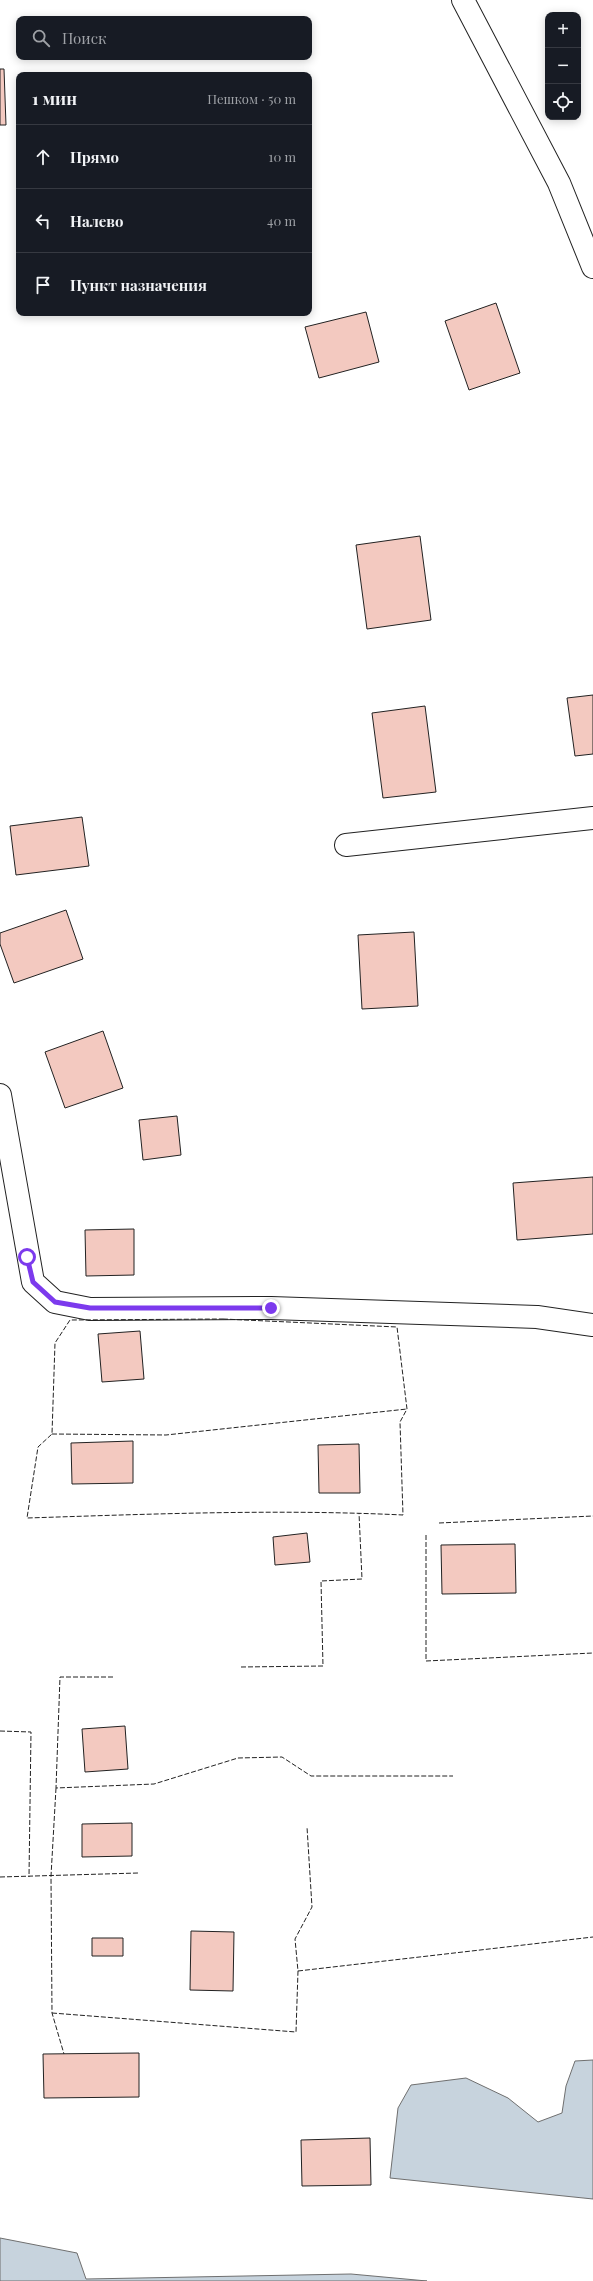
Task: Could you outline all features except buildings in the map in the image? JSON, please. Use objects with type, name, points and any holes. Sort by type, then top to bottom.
[{"type":"street","points":[[463,0],[559,183],[593,267]]},
{"type":"street","points":[[346,845],[593,818]]},
{"type":"street","points":[[0,1095],[33,1282],[55,1302],[90,1308],[271,1308],[537,1317],[593,1325]]},
{"type":"shaded area","points":[[593,2060],[593,2199],[390,2178],[398,2108],[411,2085],[466,2078],[508,2098],[538,2122],[562,2113],[566,2086],[575,2061]]},
{"type":"shaded area","points":[[0,2238],[77,2253],[86,2279],[351,2274],[427,2281],[0,2281]]},
{"type":"fence","points":[[223,1319],[397,1327],[407,1409],[400,1422],[403,1515],[262,1512],[27,1518],[38,1447],[52,1434],[55,1343],[70,1320],[223,1319]]},
{"type":"fence","points":[[52,1434],[166,1435],[407,1409]]},
{"type":"fence","points":[[241,1667],[323,1666],[321,1581],[362,1579],[359,1513]]},
{"type":"fence","points":[[439,1523],[593,1516]]},
{"type":"fence","points":[[426,1535],[426,1661],[593,1653]]},
{"type":"fence","points":[[113,1677],[60,1677],[56,1788],[154,1784],[238,1758],[282,1757],[311,1776],[453,1776]]},
{"type":"fence","points":[[0,1731],[31,1732],[29,1877]]},
{"type":"fence","points":[[56,1788],[51,1876],[52,2013],[64,2054]]},
{"type":"fence","points":[[52,2013],[296,2032],[298,1971],[295,1939],[312,1907],[307,1827]]},
{"type":"fence","points":[[0,1877],[138,1873]]},
{"type":"fence","points":[[298,1971],[593,1937]]},
{"type":"route","points":[[27,1257],[33,1282],[55,1302],[90,1308],[271,1308]]}]
